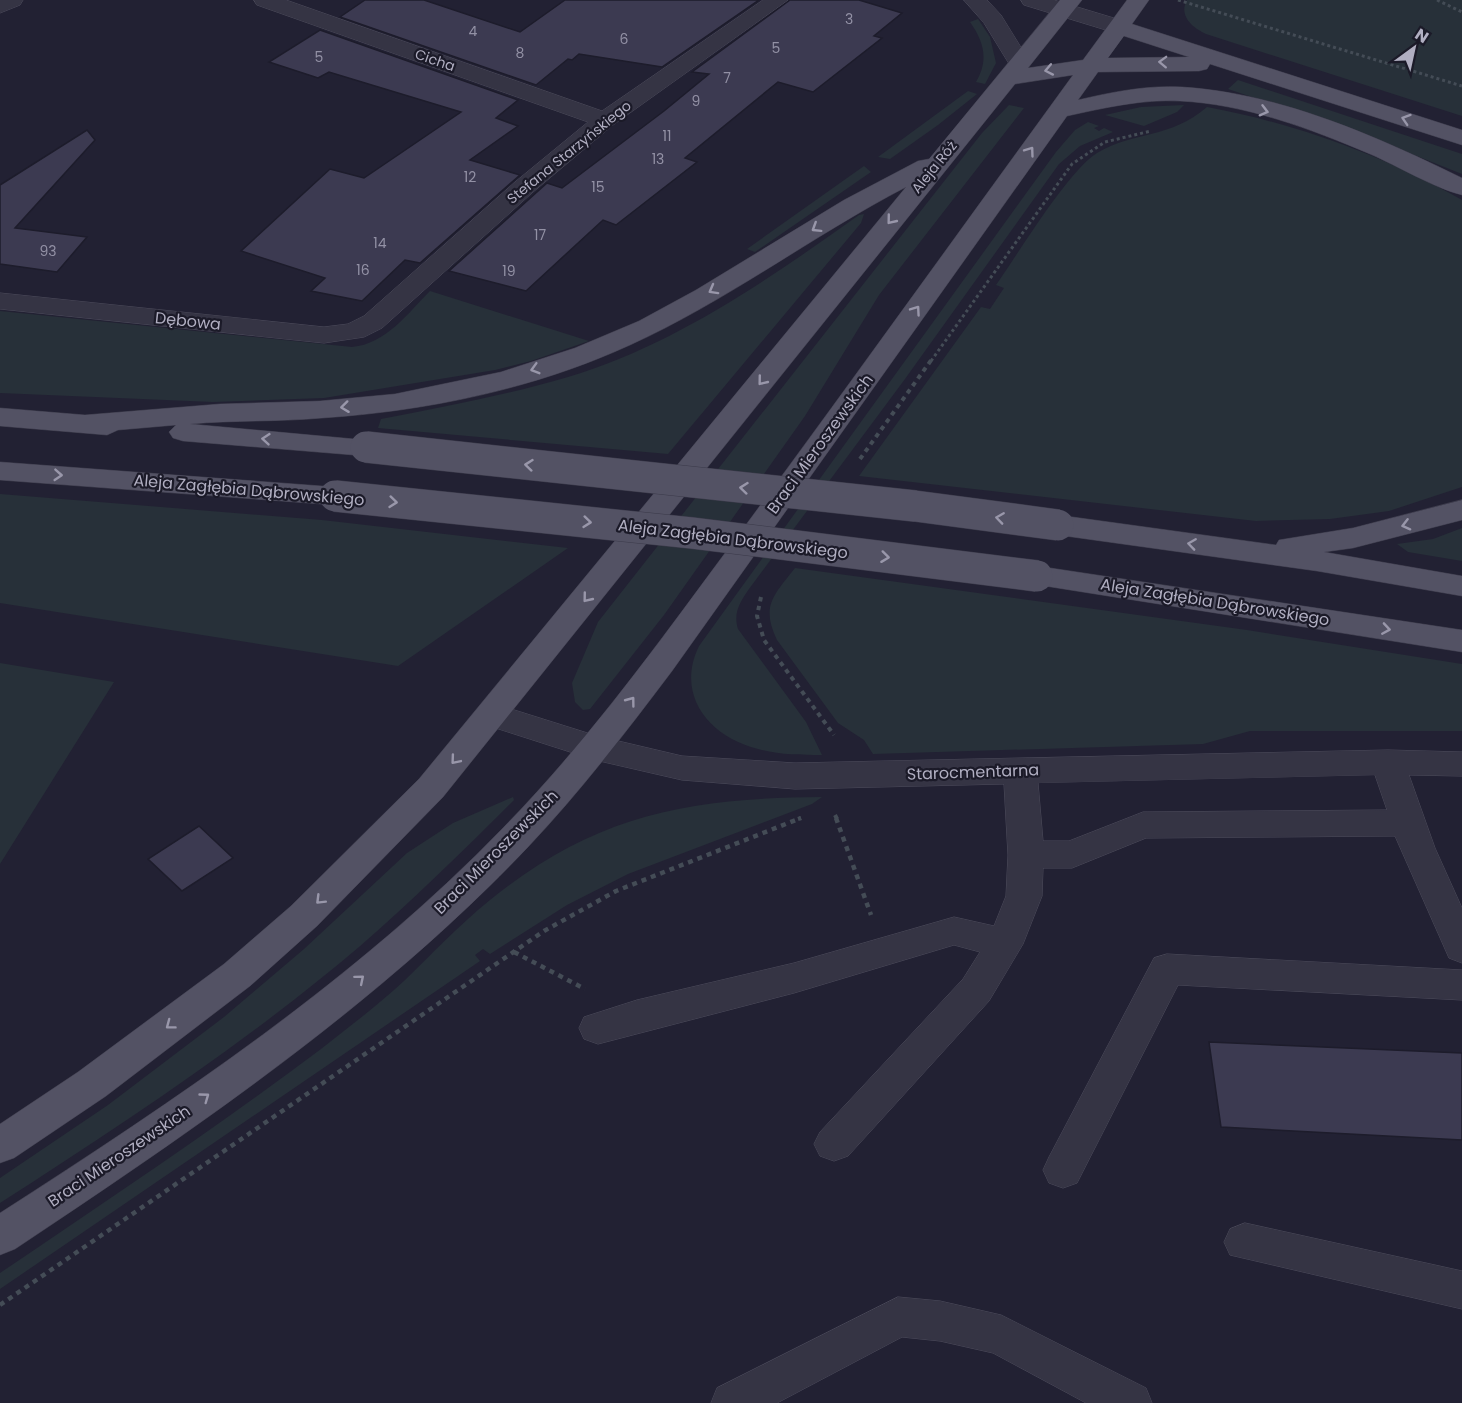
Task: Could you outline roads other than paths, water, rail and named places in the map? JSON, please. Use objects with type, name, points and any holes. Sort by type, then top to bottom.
[{"type":"main road","points":[[1058,111],[1138,0]]},
{"type":"main road","name":"Aleja Róż","points":[[492,715],[940,158],[1067,5]]},
{"type":"main road","points":[[1119,27],[1462,138]]},
{"type":"main road","points":[[1013,71],[1158,62],[1243,66]]},
{"type":"main road","points":[[1058,111],[1154,94],[1207,96],[1266,111],[1349,138],[1435,174],[1462,188]]},
{"type":"main road","name":"Braci Mieroszewskich","points":[[0,1236],[134,1149],[352,987],[478,875],[595,748],[690,623],[1058,111]]},
{"type":"main road","points":[[85,424],[220,413],[322,410],[397,401],[462,389],[579,356],[645,328],[764,261],[844,211],[940,158]]},
{"type":"main road","points":[[0,417],[366,447],[915,506],[1250,552],[1462,586]]},
{"type":"main road","name":"Aleja Zagłębia Dąbrowskiego","points":[[0,471],[335,496],[692,533],[1036,576],[1462,641]]},
{"type":"main road","points":[[1250,552],[1353,538],[1462,510]]},
{"type":"main road","points":[[0,1146],[92,1084],[237,975],[279,938],[416,803],[492,715]]},
{"type":"street","points":[[0,7],[12,0]]},
{"type":"street","name":"Cicha","points":[[265,0],[604,120]]},
{"type":"street","name":"Stefana Starzyńskiego","points":[[374,322],[524,187],[604,120],[777,0]]},
{"type":"street","points":[[975,0],[993,20],[1013,71]]},
{"type":"street","points":[[1032,0],[1067,5],[1119,27]]},
{"type":"street","name":"Dębowa","points":[[0,301],[324,334],[354,331],[374,322]]},
{"type":"street","name":"Starocmentarna","points":[[492,715],[595,748],[682,768],[795,776],[1388,762],[1462,764]]},
{"type":"street","points":[[1388,762],[1408,822],[1462,948]]},
{"type":"street","points":[[834,1144],[976,990],[1005,944],[1023,897],[1026,855],[1020,770]]},
{"type":"street","points":[[1026,855],[1072,854],[1143,825],[1345,825],[1408,822]]},
{"type":"street","points":[[598,1028],[637,1016],[794,978],[954,930],[1005,944]]},
{"type":"street","points":[[1063,1170],[1167,969],[1462,985]]},
{"type":"street","points":[[1245,1242],[1462,1290]]},
{"type":"street","points":[[733,1403],[898,1317],[940,1321],[1001,1335],[1130,1403]]}]
